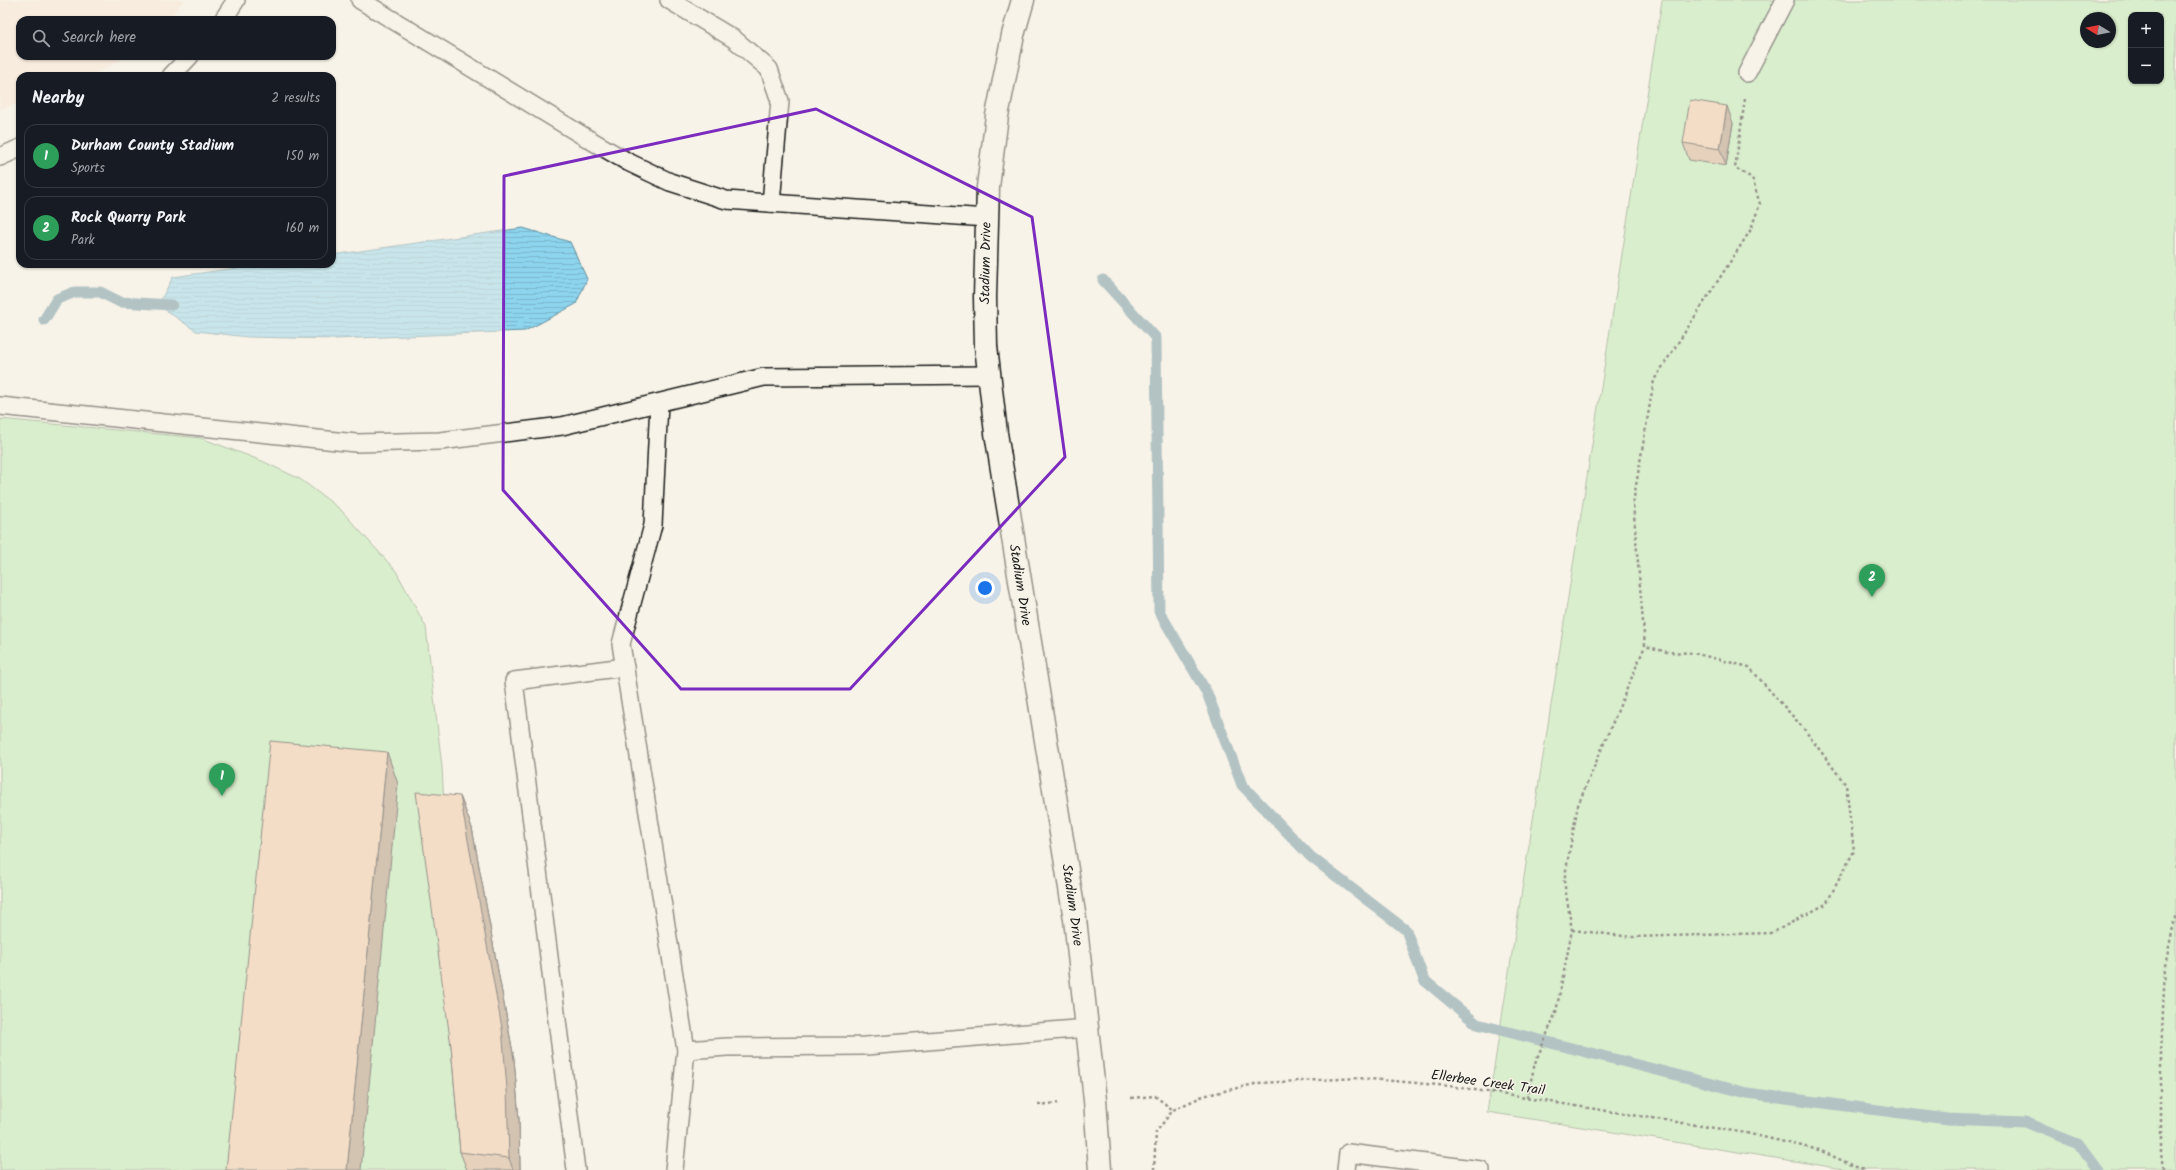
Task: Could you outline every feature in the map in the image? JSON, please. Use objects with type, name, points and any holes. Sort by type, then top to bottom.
[{"type":"street","name":"Stadium Drive","points":[[1023,0],[1013,35],[996,116],[988,187],[985,297],[986,346],[996,433],[1075,919],[1100,1170]]},
{"type":"lane","points":[[226,16],[236,0]]},
{"type":"lane","points":[[360,0],[628,162],[670,182],[726,200],[987,218]]},
{"type":"lane","points":[[668,0],[734,39],[769,69],[780,101],[771,203]]},
{"type":"lane","points":[[1747,73],[1785,0]]},
{"type":"lane","points":[[176,72],[186,60]]},
{"type":"lane","points":[[0,157],[16,150]]},
{"type":"lane","points":[[0,406],[356,443],[440,441],[562,426],[764,377],[989,375]]},
{"type":"lane","points":[[659,403],[653,525],[621,644],[686,1050],[674,1170]]},
{"type":"lane","points":[[576,1170],[514,681],[625,667]]},
{"type":"lane","points":[[686,1050],[727,1047],[866,1046],[1087,1028]]},
{"type":"lane","points":[[1346,1170],[1348,1153],[1481,1170]]},
{"type":"path","points":[[1527,1098],[1535,1063],[1556,1012],[1572,930],[1564,881],[1578,805],[1645,646],[1632,503],[1654,380],[1750,231],[1760,204],[1752,178],[1735,168],[1743,119],[1747,73]]},
{"type":"path","points":[[1572,930],[1632,937],[1772,933],[1826,904],[1854,851],[1846,785],[1804,729],[1749,667],[1693,653],[1667,652],[1645,646]]},
{"type":"path","points":[[2176,865],[2176,882]]},
{"type":"path","points":[[2163,1170],[2161,1153],[2161,1056],[2165,966],[2176,913]]},
{"type":"path","name":"Ellerbee Creek Trail","points":[[1154,1170],[1156,1132],[1173,1110],[1203,1096],[1259,1083],[1359,1078],[1450,1086],[1746,1133],[1819,1150],[1863,1170]]},
{"type":"path","points":[[1131,1098],[1155,1096],[1173,1110]]},
{"type":"path","points":[[1038,1105],[1058,1103]]},
{"type":"highlighted area","points":[[816,109],[1032,217],[1065,457],[850,689],[681,689],[503,490],[504,176]]},
{"type":"shaded area","points":[[0,0],[184,0],[171,16],[16,16],[16,60],[121,60],[98,72],[16,72],[16,104],[0,109]]},
{"type":"green space","points":[[1662,0],[2176,0],[2176,1170],[1850,1170],[1487,1112]]},
{"type":"green space","points":[[0,419],[201,438],[262,461],[300,479],[340,509],[396,571],[426,627],[442,767],[445,825],[472,828],[514,1059],[519,1120],[520,1170],[0,1170]]},
{"type":"water","points":[[523,228],[570,242],[587,279],[576,304],[525,331],[335,339],[248,337],[196,331],[158,305],[173,277],[236,268],[336,268],[336,254]]},
{"type":"building","points":[[1690,100],[1727,106],[1720,149],[1683,143]]},
{"type":"building","points":[[270,741],[387,752],[347,1170],[226,1170]]},
{"type":"building","points":[[416,792],[460,796],[502,1028],[507,1089],[509,1158],[460,1152],[451,1046]]},
{"type":"waterway","points":[[1103,280],[1156,338],[1159,611],[1207,693],[1242,785],[1311,857],[1406,930],[1424,980],[1477,1024],[1747,1093],[1947,1119],[2025,1122],[2078,1143],[2098,1170]]},
{"type":"waterway","points":[[44,320],[57,299],[75,292],[100,292],[120,302],[172,305]]},
{"type":"place","name":"Rock Quarry Park","points":[[1872,597]]},
{"type":"place","name":"Durham County Stadium","points":[[222,796]]}]
